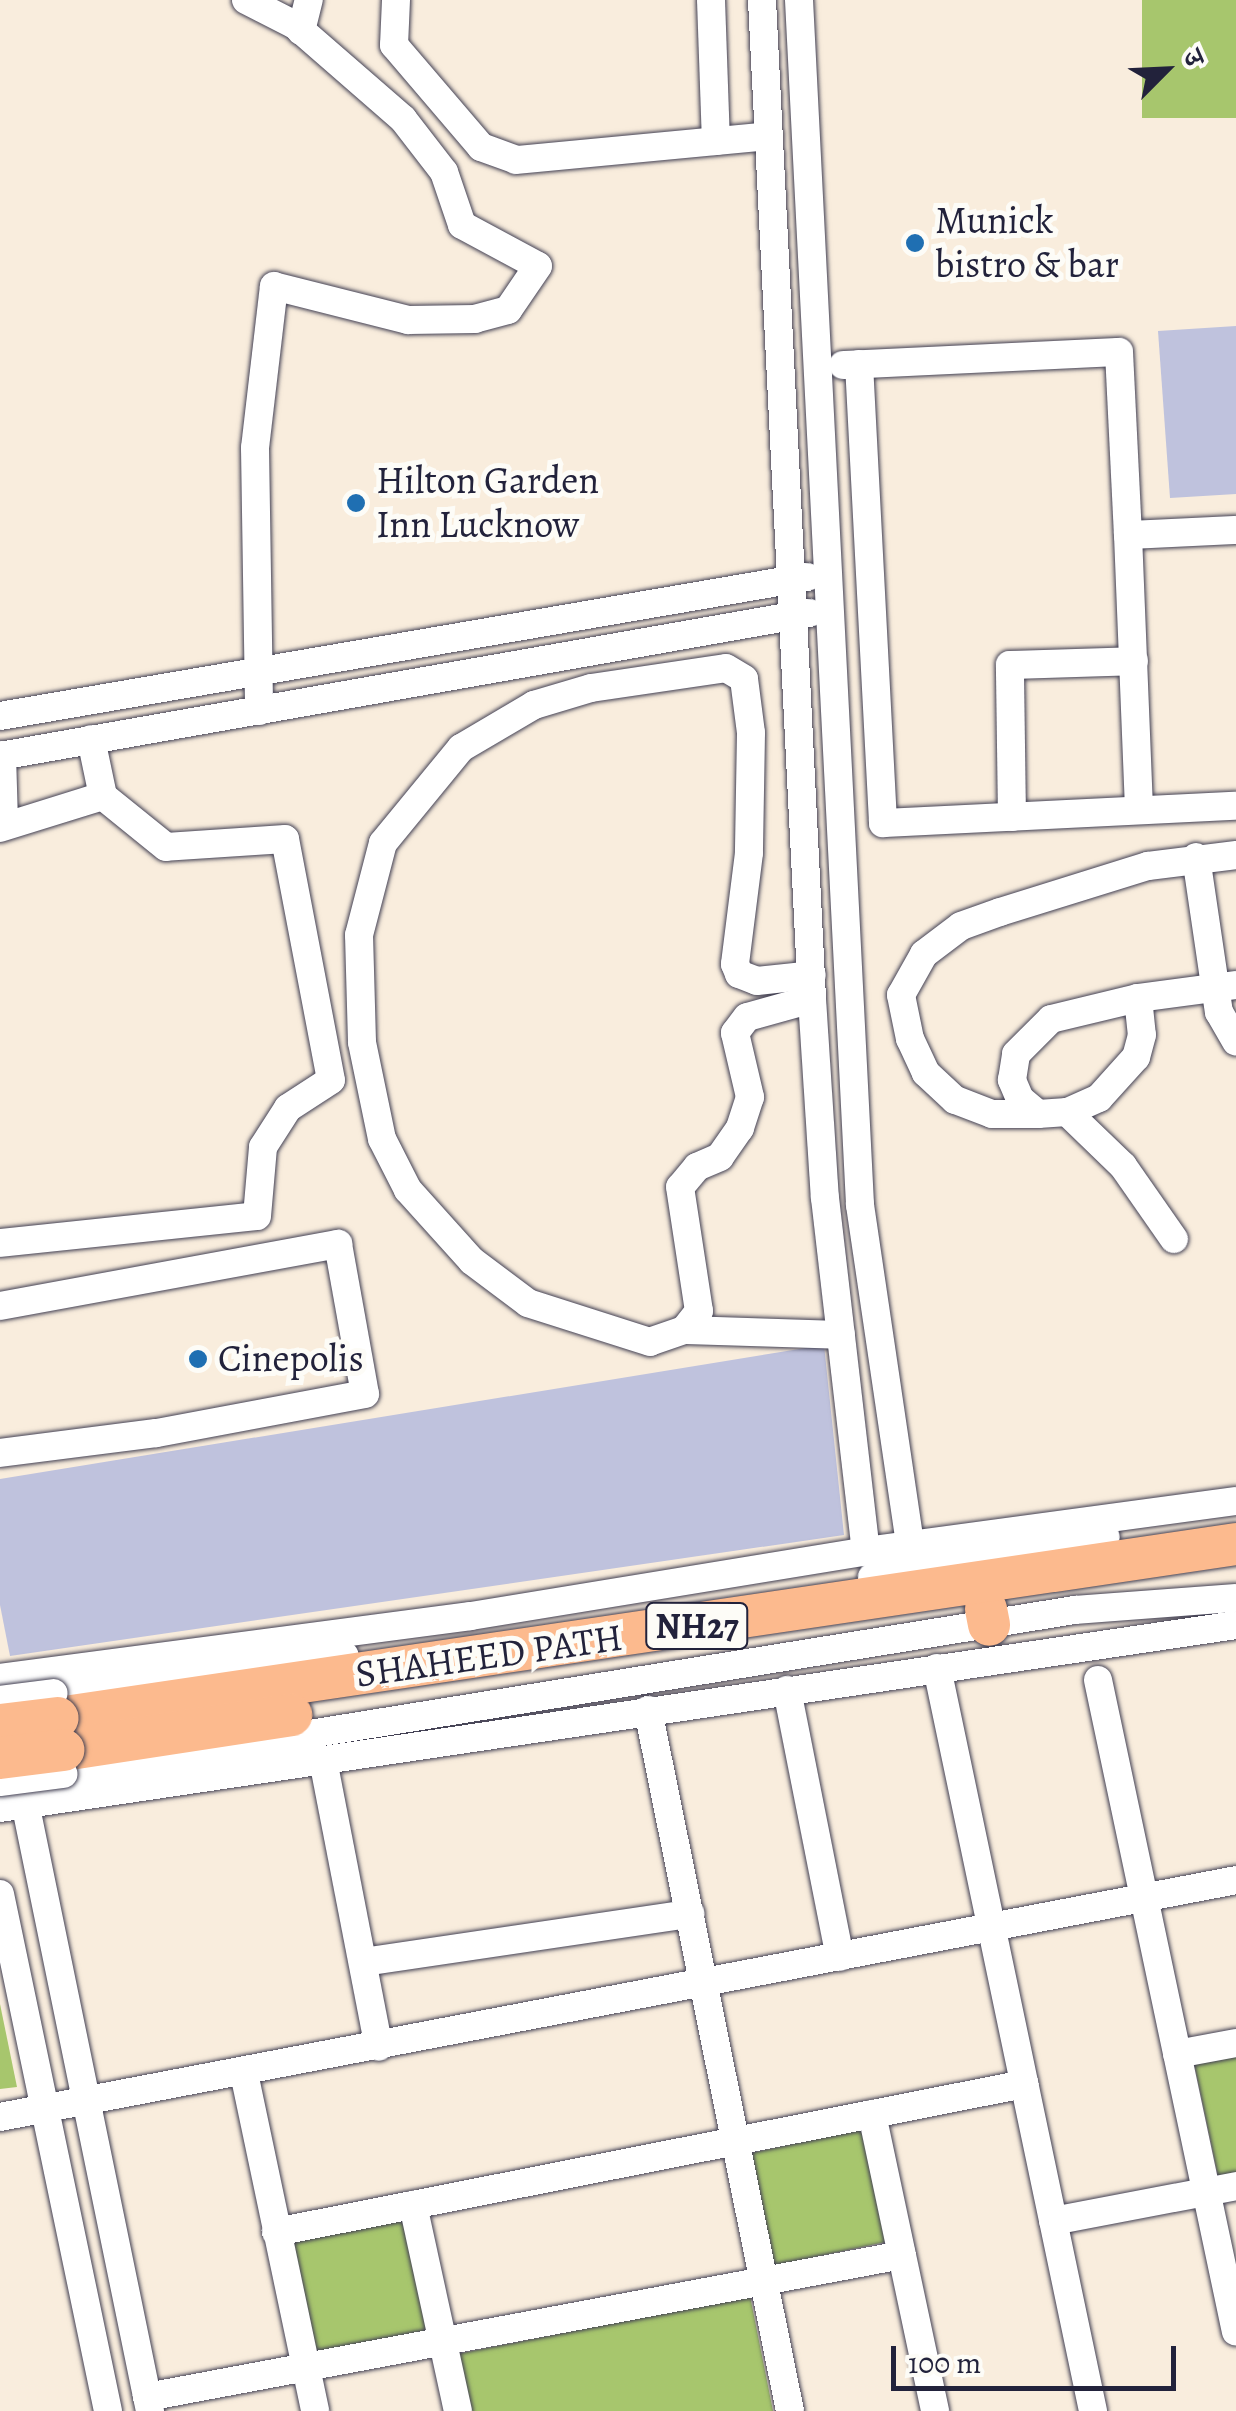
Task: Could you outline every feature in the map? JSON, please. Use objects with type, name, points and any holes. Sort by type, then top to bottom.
[{"type":"highway","name":"SHAHEED PATH","points":[[159,1720],[1098,1551],[1236,1544]]},
{"type":"highway","name":"SHAHEED PATH","points":[[159,1720],[988,1617],[1236,1571]]},
{"type":"highway","name":"NH27","points":[[0,1758],[60,1734],[159,1720]]},
{"type":"highway","points":[[60,1734],[159,1720]]},
{"type":"highway","name":"NH27","points":[[0,1726],[60,1734]]},
{"type":"street","points":[[246,0],[301,31],[403,119],[444,172],[462,225],[538,266],[508,310],[475,318],[408,320],[274,286],[255,448],[255,672],[259,711]]},
{"type":"street","points":[[301,31],[308,0]]},
{"type":"street","points":[[396,0],[394,44],[481,147],[516,160],[768,136]]},
{"type":"street","points":[[711,0],[716,141]]},
{"type":"street","points":[[762,0],[812,987],[841,1334],[866,1551]]},
{"type":"street","points":[[799,0],[860,1205],[910,1545]]},
{"type":"street","points":[[818,366],[1119,352],[1138,810]]},
{"type":"street","points":[[860,364],[883,823]]},
{"type":"street","points":[[1128,536],[1236,530]]},
{"type":"street","points":[[0,716],[828,574]]},
{"type":"street","points":[[103,796],[2,825],[1,756],[830,609]]},
{"type":"street","points":[[1012,817],[1010,665],[1134,662]]},
{"type":"street","points":[[812,987],[757,981],[739,974],[735,964],[749,853],[752,733],[744,679],[726,668],[591,688],[534,705],[462,748],[383,843],[359,935],[362,1042],[382,1139],[408,1190],[472,1261],[528,1303],[650,1342],[684,1330],[841,1334]]},
{"type":"street","points":[[0,1243],[258,1216],[263,1147],[288,1108],[331,1080],[285,839],[166,847],[103,796],[90,739]]},
{"type":"street","points":[[842,826],[1236,806]]},
{"type":"street","points":[[1138,998],[1142,1035],[1136,1057],[1100,1098],[1067,1112],[992,1114],[955,1100],[926,1072],[910,1039],[901,995],[924,954],[960,926],[1196,857],[1236,855]]},
{"type":"street","points":[[1196,857],[1226,985],[1219,1012],[1236,1042]]},
{"type":"street","points":[[1038,1114],[1020,1099],[1012,1080],[1016,1054],[1036,1030],[1067,1014],[1138,998],[1226,985]]},
{"type":"street","points":[[684,1330],[699,1311],[680,1186],[697,1167],[720,1157],[740,1128],[750,1097],[735,1033],[747,1017],[812,987]]},
{"type":"street","points":[[1067,1112],[1123,1166],[1174,1239]]},
{"type":"street","points":[[0,1306],[338,1244],[365,1394],[156,1434],[0,1453]]},
{"type":"street","points":[[902,2254],[306,2368],[149,2404],[87,2103],[12,1806],[0,1681],[471,1616],[866,1551],[1236,1501]]},
{"type":"street","points":[[0,1782],[60,1734],[596,1621],[1098,1551],[1236,1509]]},
{"type":"street","points":[[0,1700],[60,1734],[988,1617],[1236,1598]]},
{"type":"street","points":[[1160,1602],[1167,1615],[1166,1635]]},
{"type":"street","points":[[12,1806],[1236,1625]]},
{"type":"street","points":[[937,1668],[1092,2411]]},
{"type":"street","points":[[1098,1680],[1236,2332]]},
{"type":"street","points":[[787,1690],[840,1957]]},
{"type":"street","points":[[648,1710],[790,2411]]},
{"type":"street","points":[[323,1760],[379,2047]]},
{"type":"street","points":[[0,2117],[1236,1880]]},
{"type":"street","points":[[0,1894],[108,2411]]},
{"type":"street","points":[[363,1962],[690,1914]]},
{"type":"street","points":[[1177,2054],[1236,2043]]},
{"type":"street","points":[[244,2073],[315,2411]]},
{"type":"street","points":[[276,2232],[1024,2084]]},
{"type":"street","points":[[872,2114],[935,2411]]},
{"type":"street","points":[[1053,2222],[1236,2186]]},
{"type":"street","points":[[412,2205],[458,2411]]},
{"type":"shaded area","points":[[1236,326],[1236,494],[1170,498],[1158,331]]},
{"type":"shaded area","points":[[824,1345],[844,1535],[10,1656],[0,1605],[0,1479]]},
{"type":"green space","points":[[1142,0],[1236,0],[1236,118],[1142,118]]},
{"type":"green space","points":[[0,2004],[17,2087],[0,2089]]},
{"type":"green space","points":[[1236,2055],[1236,2172],[1218,2176],[1194,2063]]},
{"type":"green space","points":[[864,2129],[888,2241],[773,2266],[750,2153]]},
{"type":"green space","points":[[406,2219],[428,2330],[310,2353],[288,2242]]},
{"type":"green space","points":[[750,2296],[773,2411],[468,2411],[457,2354]]},
{"type":"place","name":"Munick bistro & bar","points":[[915,243]]},
{"type":"place","name":"Hilton Garden Inn Lucknow","points":[[356,503]]},
{"type":"place","name":"Cinepolis","points":[[198,1359]]}]
